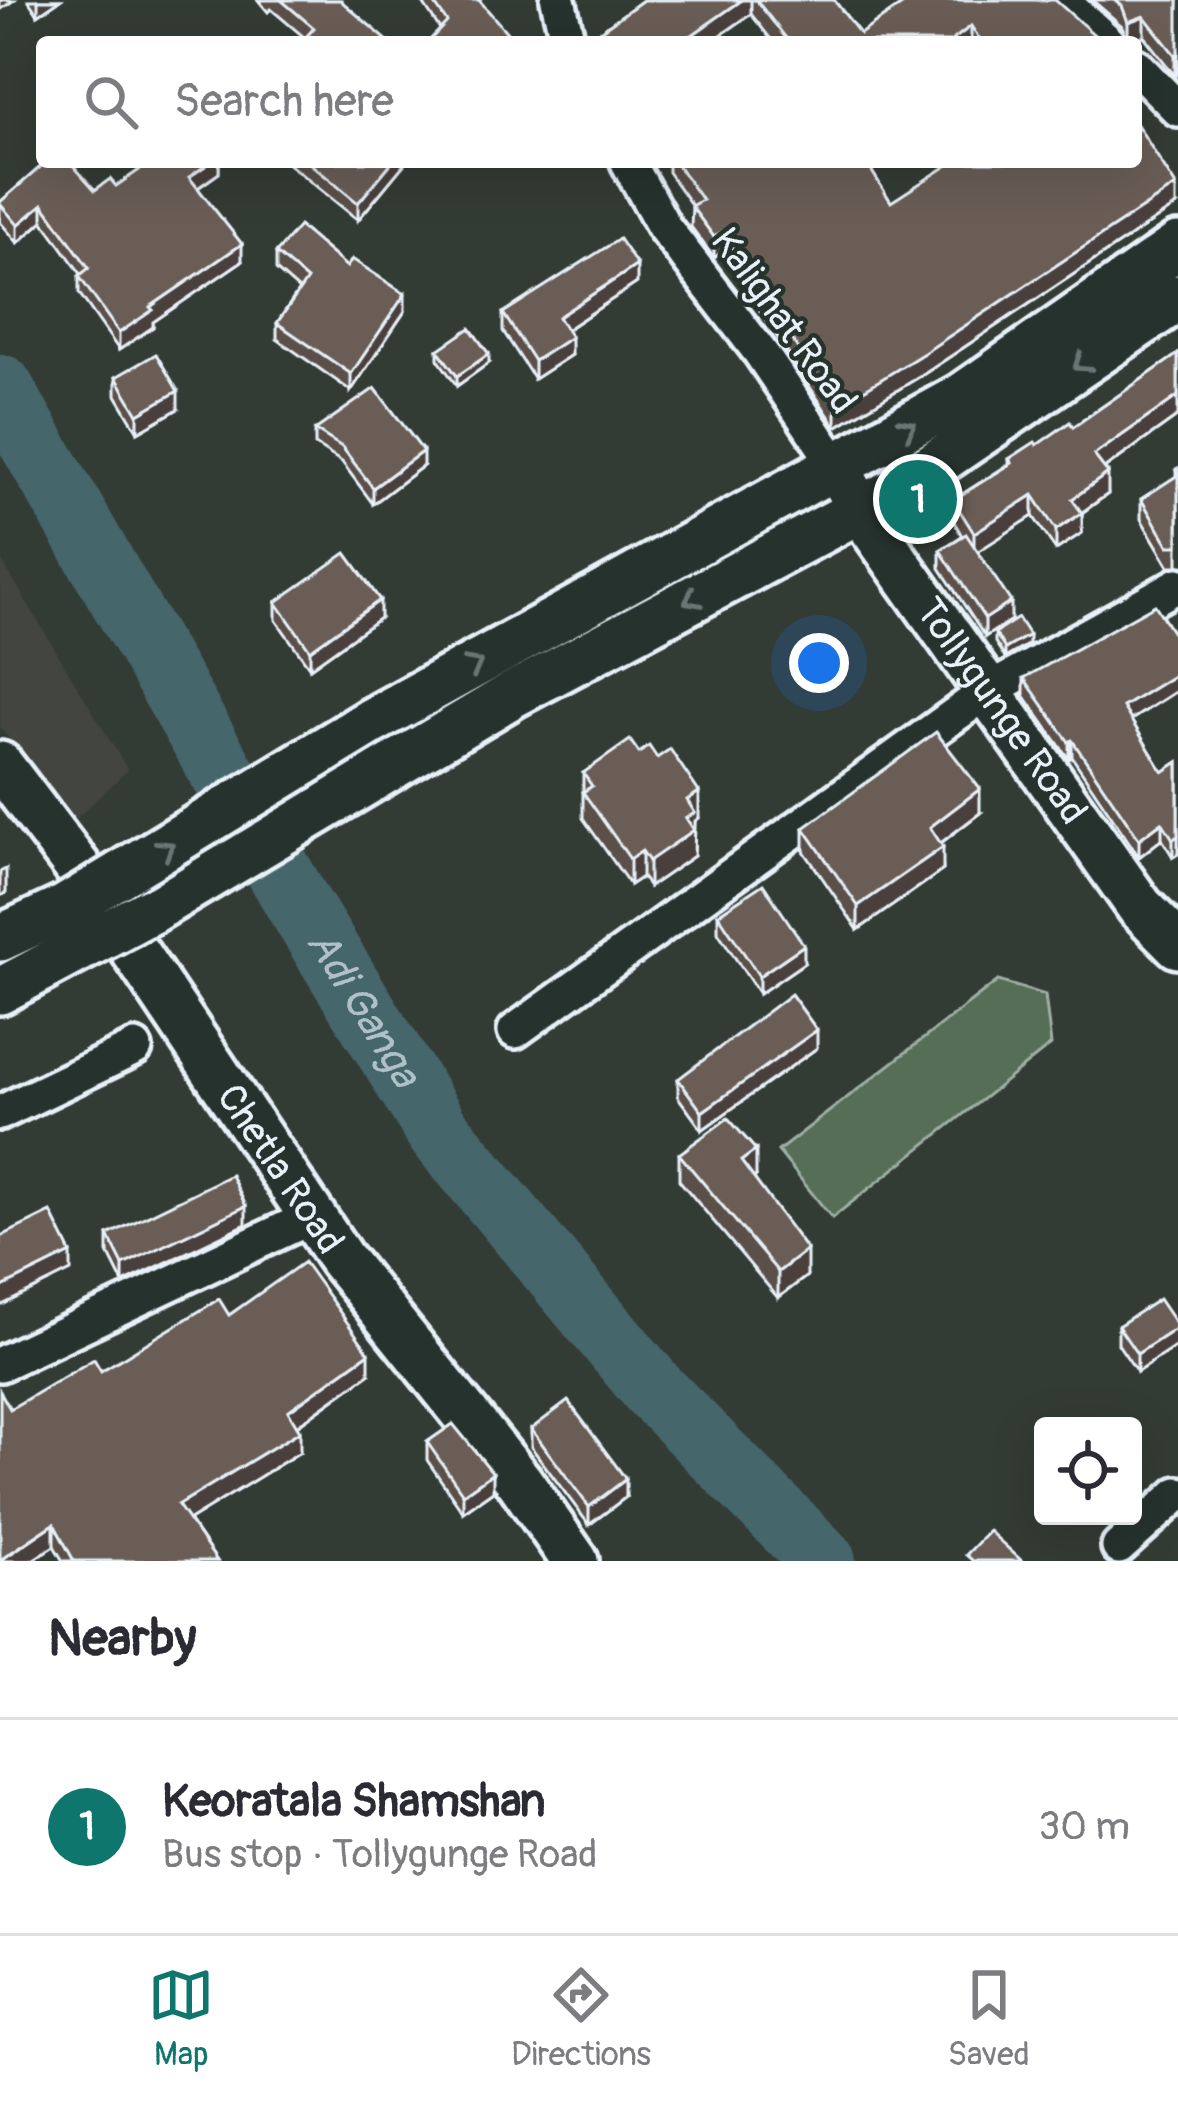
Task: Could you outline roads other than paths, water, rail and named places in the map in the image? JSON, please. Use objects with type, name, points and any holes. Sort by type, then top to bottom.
[{"type":"main road","points":[[0,991],[77,925],[372,722],[961,397],[1178,246]]},
{"type":"main road","points":[[0,938],[77,925],[384,772],[512,695],[897,490],[1178,298]]},
{"type":"main road","name":"Tollygunge Road","points":[[837,466],[860,510],[1140,907],[1178,945]]},
{"type":"main road","name":"Chetla Road","points":[[0,764],[82,873],[341,1258],[520,1481],[575,1561]]},
{"type":"street","points":[[558,0],[567,36]]},
{"type":"street","points":[[1061,0],[1101,36]]},
{"type":"street","points":[[1142,72],[1178,109]]},
{"type":"street","name":"Kalighat Road","points":[[631,168],[664,227],[760,352],[837,466]]},
{"type":"street","points":[[515,1030],[988,691],[1178,585]]},
{"type":"street","points":[[0,1113],[135,1048]]},
{"type":"street","points":[[0,1364],[313,1216]]},
{"type":"street","points":[[1119,1547],[1178,1494]]},
{"type":"waterway","name":"Adi Ganga","points":[[0,387],[300,907],[438,1131],[653,1389],[823,1561]]},
{"type":"place","name":"Keoratala Shamshan","points":[[918,499]]}]
